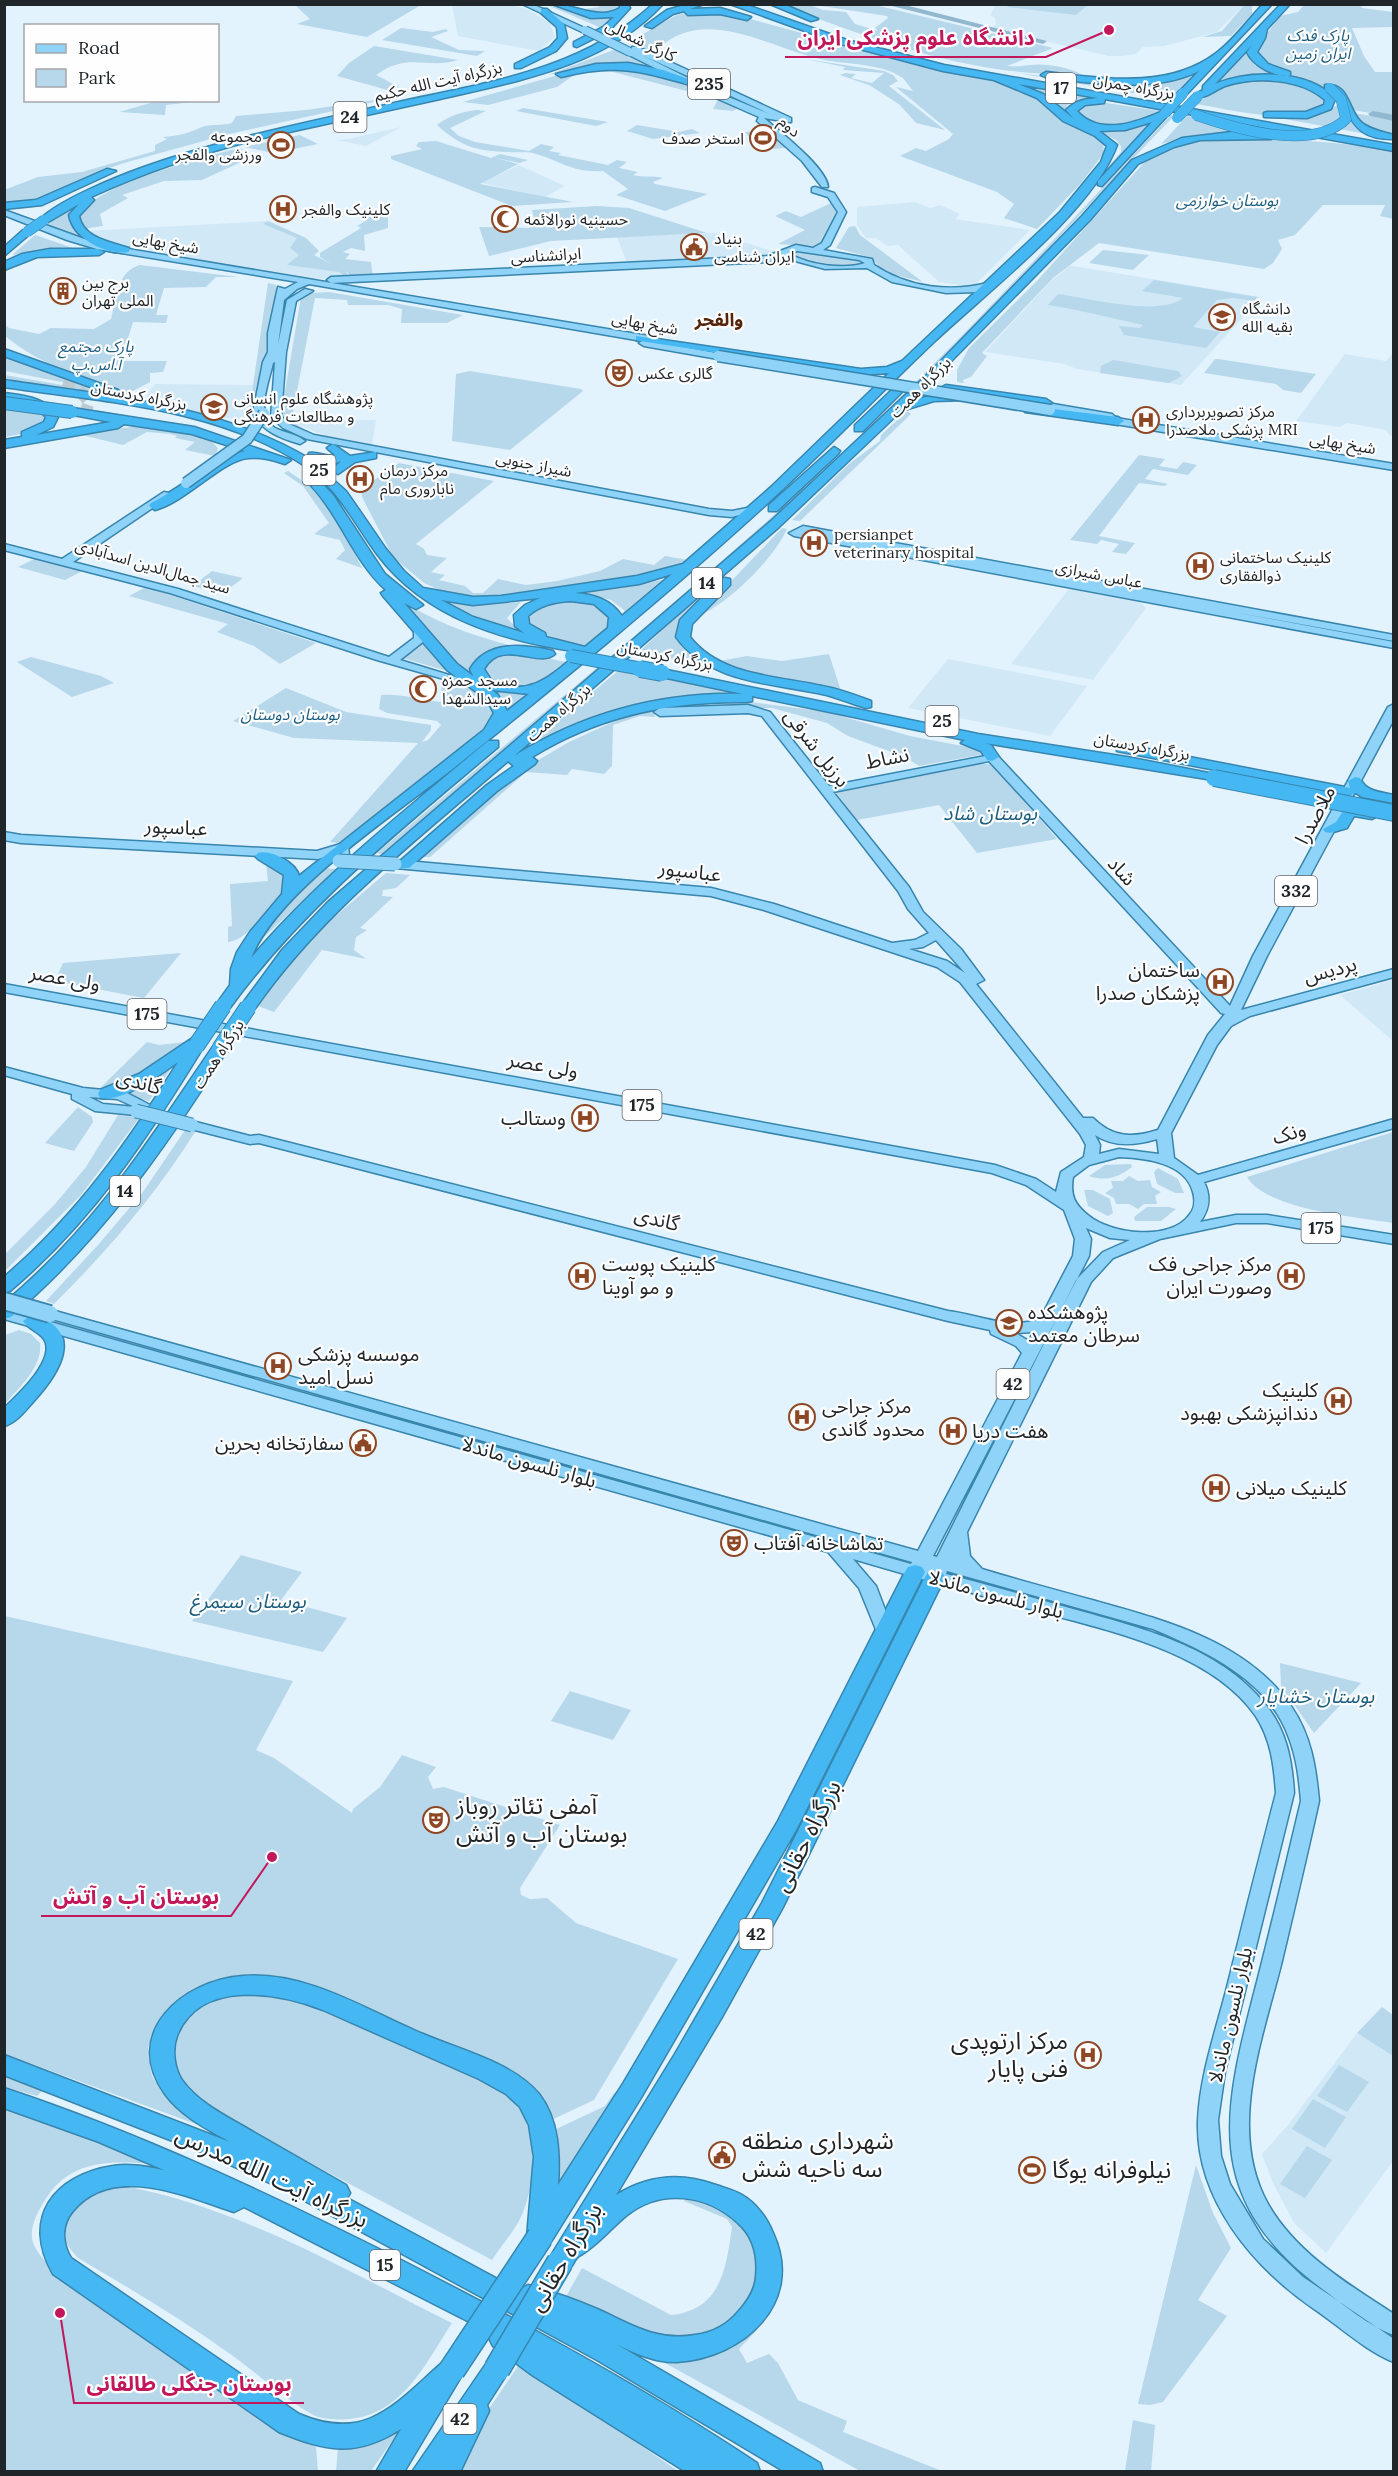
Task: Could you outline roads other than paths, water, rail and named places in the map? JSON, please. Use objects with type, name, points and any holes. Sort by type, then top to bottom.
[{"type":"highway","points":[[556,4],[593,15],[614,14],[625,6]]},
{"type":"highway","points":[[669,4],[698,4]]},
{"type":"highway","points":[[630,38],[665,14],[698,4]]},
{"type":"highway","points":[[709,4],[844,42]]},
{"type":"highway","name":"بزرگراه چمران","points":[[734,4],[844,42],[969,70],[1394,148]]},
{"type":"highway","name":"بزرگراه چمران","points":[[760,4],[859,38],[969,70],[1394,140]]},
{"type":"highway","points":[[774,4],[820,21]]},
{"type":"highway","name":"14","points":[[1132,157],[1165,113],[1268,4]]},
{"type":"highway","points":[[1169,126],[1286,4]]},
{"type":"highway","points":[[384,104],[518,66],[588,39],[618,20],[625,6]]},
{"type":"highway","name":"بزرگراه آیت الله حکیم","points":[[4,239],[114,176],[261,132],[512,74],[553,61],[600,41],[651,7]]},
{"type":"highway","name":"بزرگراه آیت الله حکیم","points":[[180,156],[447,95],[549,68],[614,40],[651,7]]},
{"type":"highway","points":[[518,66],[554,49],[563,38],[563,29],[542,8]]},
{"type":"highway","points":[[416,108],[532,78],[582,61],[676,15],[700,10],[725,12],[788,27]]},
{"type":"highway","points":[[1263,29],[1252,54],[1256,60],[1272,69],[1330,88],[1345,98],[1352,117],[1359,125],[1394,140]]},
{"type":"highway","points":[[842,30],[859,38]]},
{"type":"highway","points":[[969,70],[1147,80],[1188,73],[1216,57]]},
{"type":"highway","points":[[225,146],[501,91],[592,66],[641,66],[694,83]]},
{"type":"highway","points":[[237,984],[238,966],[260,931],[289,896],[339,861],[344,847],[595,648],[752,510],[870,399],[914,368],[930,341],[992,285],[1084,192],[1112,150],[1108,140],[1066,119],[1040,96],[969,70]]},
{"type":"highway","points":[[969,70],[1250,113],[1394,140]]},
{"type":"highway","points":[[1198,96],[1224,84],[1265,79],[1309,85],[1324,92],[1330,101],[1325,109],[1307,115],[1250,113]]},
{"type":"highway","points":[[999,80],[1106,102],[1288,129]]},
{"type":"highway","points":[[1196,116],[1261,133],[1285,135],[1321,132],[1340,126],[1346,119],[1341,99],[1330,88]]},
{"type":"highway","points":[[1106,102],[1083,102],[1071,110],[1090,124],[1108,128],[1131,127],[1165,113]]},
{"type":"highway","points":[[1132,157],[1182,139],[1216,135],[1314,139],[1394,148]]},
{"type":"highway","name":"بزرگراه همت","points":[[4,1287],[57,1239],[110,1178],[237,984],[279,933],[314,899],[582,667],[782,500],[914,368],[977,311],[1063,225],[1119,164],[1157,139]]},
{"type":"highway","points":[[4,206],[38,203],[112,171],[180,156]]},
{"type":"highway","points":[[124,250],[83,233],[75,221],[75,212],[95,196],[180,156]]},
{"type":"highway","name":"بزرگراه همت","points":[[4,1313],[76,1250],[115,1204],[151,1158],[267,977],[297,940],[333,905],[775,524],[896,411],[1086,218],[1132,157]]},
{"type":"highway","name":"بزرگراه آیت الله حکیم","points":[[4,253],[32,224]]},
{"type":"highway","points":[[4,267],[19,258],[41,253],[99,252]]},
{"type":"highway","points":[[930,341],[977,311]]},
{"type":"highway","points":[[4,340],[50,368]]},
{"type":"highway","points":[[638,340],[861,372],[914,368]]},
{"type":"highway","points":[[638,340],[862,382],[873,387],[870,399]]},
{"type":"highway","points":[[961,346],[962,356],[953,374],[955,383],[966,389]]},
{"type":"highway","points":[[4,352],[170,411]]},
{"type":"highway","points":[[4,373],[63,383]]},
{"type":"highway","name":"بزرگراه کردستان","points":[[4,383],[170,411],[247,432],[296,455],[328,477],[349,501],[396,572],[419,593],[460,616],[575,652]]},
{"type":"highway","points":[[946,397],[941,392],[946,388],[966,389],[1114,419]]},
{"type":"highway","name":"بزرگراه کردستان","points":[[4,390],[128,410],[195,425],[234,437],[285,460],[322,489],[341,513],[375,572],[389,586],[418,606],[466,629],[865,709],[1394,807]]},
{"type":"highway","points":[[4,396],[40,405],[48,409],[52,417],[49,424],[40,430],[5,442]]},
{"type":"highway","points":[[896,411],[933,398],[946,397],[1072,417],[1114,419]]},
{"type":"highway","points":[[4,403],[173,426],[210,435],[285,460]]},
{"type":"highway","points":[[5,442],[63,429],[84,416]]},
{"type":"highway","points":[[5,442],[115,424],[173,426]]},
{"type":"highway","points":[[247,432],[280,440],[313,456],[330,461],[344,456],[333,448]]},
{"type":"highway","points":[[152,505],[220,454],[223,445],[210,435]]},
{"type":"highway","points":[[782,500],[791,482],[811,462],[821,447]]},
{"type":"highway","points":[[152,505],[181,493],[233,457],[251,453],[285,460]]},
{"type":"highway","points":[[220,454],[230,454],[233,457]]},
{"type":"highway","points":[[338,475],[338,470],[351,459],[372,455]]},
{"type":"highway","points":[[313,456],[338,475],[366,510],[372,534]]},
{"type":"highway","points":[[775,524],[760,546],[685,623],[682,637],[695,653],[720,667],[836,693],[896,728],[983,746],[992,757]]},
{"type":"highway","points":[[396,572],[441,596],[473,601],[501,600],[656,576],[671,572],[702,554]]},
{"type":"highway","points":[[389,586],[388,594],[418,630],[452,666],[493,698],[501,713],[483,737]]},
{"type":"highway","points":[[575,652],[527,630],[521,622],[521,615],[530,606],[548,599],[584,598],[597,601],[612,609],[616,617],[615,630]]},
{"type":"highway","points":[[575,652],[509,650],[484,658],[477,669],[478,676],[485,682],[505,689],[532,690],[582,667],[595,648]]},
{"type":"highway","name":"بزرگراه کردستان","points":[[665,669],[842,708],[865,709],[978,738],[1215,775],[1394,813]]},
{"type":"highway","points":[[451,805],[551,740],[585,724],[620,713],[657,704],[713,698],[751,698],[842,708]]},
{"type":"highway","points":[[400,865],[511,774],[550,748],[620,713]]},
{"type":"highway","points":[[1003,734],[1110,746],[1305,783],[1354,785],[1360,791],[1394,799]]},
{"type":"highway","points":[[978,738],[1340,809]]},
{"type":"highway","points":[[1294,800],[1309,795],[1310,788],[1305,783]]},
{"type":"highway","points":[[1330,829],[1342,825],[1350,811],[1394,819]]},
{"type":"highway","points":[[263,856],[282,865],[292,874],[289,896]]},
{"type":"highway","points":[[102,1100],[145,1078],[200,1041]]},
{"type":"highway","points":[[4,1420],[41,1381],[54,1358],[56,1348],[52,1335],[32,1321]]},
{"type":"highway","name":"بزرگراه حقانی","points":[[389,2472],[633,2089],[788,1824],[885,1633],[933,1571]]},
{"type":"highway","name":"بزرگراه حقانی","points":[[425,2472],[453,2428],[497,2369],[647,2124],[743,1958],[799,1855],[933,1571]]},
{"type":"highway","points":[[386,2230],[334,2190],[206,2116],[186,2102],[167,2076],[161,2044],[172,2022],[183,2008],[197,1997],[229,1986],[282,1988],[342,2010],[511,2085],[535,2109],[545,2137],[545,2182],[540,2237]]},
{"type":"highway","name":"بزرگراه آیت الله مدرس","points":[[4,2066],[215,2147],[386,2230],[616,2357],[810,2472]]},
{"type":"highway","name":"بزرگراه آیت الله مدرس","points":[[4,2098],[65,2118],[137,2147],[301,2222],[548,2350],[747,2472]]},
{"type":"highway","points":[[301,2222],[189,2187],[144,2178],[103,2176],[76,2189],[64,2201],[51,2228],[50,2242],[62,2266],[289,2423],[321,2438],[339,2440],[372,2433],[403,2414],[452,2370]]},
{"type":"highway","points":[[486,2286],[554,2303],[649,2346],[686,2350],[708,2346],[738,2332],[758,2307],[765,2294],[772,2270],[768,2243],[762,2230],[736,2204],[708,2191],[676,2186],[633,2197],[561,2262]]},
{"type":"highway","points":[[451,2299],[541,2367],[673,2451],[713,2472]]},
{"type":"highway","points":[[446,2472],[497,2369]]},
{"type":"highway","points":[[646,2409],[673,2451],[691,2472]]},
{"type":"highway","points":[[787,2457],[826,2472]]},
{"type":"main road","name":"کارگر شمالی","points":[[525,4],[542,8],[588,28],[778,122]]},
{"type":"main road","name":"کارگر شمالی","points":[[633,50],[743,107]]},
{"type":"main road","name":"دوم","points":[[743,107],[778,122],[789,143],[820,176],[826,186],[837,195],[848,212],[832,245],[836,253]]},
{"type":"main road","points":[[814,172],[815,187]]},
{"type":"main road","points":[[815,187],[826,186]]},
{"type":"main road","points":[[815,187],[831,195],[842,212],[826,245],[817,249]]},
{"type":"main road","points":[[4,212],[32,224]]},
{"type":"main road","points":[[4,216],[32,224]]},
{"type":"main road","name":"شیخ بهایی","points":[[32,224],[77,241],[284,281]]},
{"type":"main road","name":"شیخ بهایی","points":[[32,224],[68,243],[99,252],[273,280],[307,282],[720,354],[1394,465]]},
{"type":"main road","name":"ایرانشناسی","points":[[625,267],[766,259],[785,255],[784,252],[790,249],[817,249]]},
{"type":"main road","points":[[817,249],[866,259],[870,263],[869,266]]},
{"type":"main road","points":[[785,255],[795,260],[847,269],[869,266],[881,274],[937,290],[969,291],[992,285]]},
{"type":"main road","name":"ایرانشناسی","points":[[307,282],[795,260]]},
{"type":"main road","name":"ایرانشناسی","points":[[378,294],[370,291],[368,286],[391,280],[481,273]]},
{"type":"main road","points":[[284,281],[273,333],[277,353],[276,415],[286,426],[306,439]]},
{"type":"main road","points":[[279,299],[294,287],[307,282],[311,286],[345,293]]},
{"type":"main road","name":"شیخ بهایی","points":[[285,333],[292,300],[301,293],[325,290],[485,314]]},
{"type":"main road","points":[[70,561],[247,439],[261,413],[273,375],[277,353],[285,333],[273,333]]},
{"type":"main road","points":[[277,353],[268,362],[261,413],[264,424],[272,430],[306,439]]},
{"type":"main road","name":"شیراز جنوبی","points":[[306,439],[333,448],[708,514],[732,514],[752,510]]},
{"type":"main road","name":"شیراز جنوبی","points":[[306,439],[708,514]]},
{"type":"main road","name":"عباس شیرازی","points":[[801,532],[1291,623],[1394,645]]},
{"type":"main road","name":"سید جمال‌الدین اسدآبادی","points":[[4,546],[70,561],[219,602],[392,660],[476,685]]},
{"type":"main road","name":"عباس شیرازی","points":[[1291,623],[1394,638]]},
{"type":"main road","points":[[392,660],[420,639],[418,630]]},
{"type":"main road","name":"ملاصدرا","points":[[1227,1017],[1394,707]]},
{"type":"main road","name":"برزیل شرقی","points":[[660,712],[748,709],[762,712],[904,890],[907,898],[947,941],[967,974],[1087,1133],[1093,1145],[1091,1159]]},
{"type":"main road","name":"نشاط","points":[[825,790],[992,757]]},
{"type":"main road","name":"شاد","points":[[992,757],[1227,1017]]},
{"type":"main road","name":"عباسپور","points":[[4,836],[400,865],[711,892],[768,907],[967,974]]},
{"type":"main road","name":"عباسپور","points":[[4,843],[318,855],[344,847]]},
{"type":"main road","points":[[882,944],[911,945],[947,941],[941,958],[927,959]]},
{"type":"main road","name":"ملاصدرا","points":[[1164,1133],[1211,1043],[1244,992],[1251,972]]},
{"type":"main road","name":"پردیس","points":[[1277,1005],[1394,973]]},
{"type":"main road","name":"برزیل شرقی","points":[[967,974],[980,984],[1096,1131],[1108,1138],[1136,1140],[1164,1133]]},
{"type":"main road","name":"ولی عصر","points":[[4,988],[995,1169],[1031,1182],[1070,1209]]},
{"type":"main road","points":[[1244,992],[1257,1002],[1277,1005]]},
{"type":"main road","name":"ملاصدرا","points":[[1227,1017],[1277,1005]]},
{"type":"main road","name":"گاندی","points":[[4,1071],[82,1092],[102,1100]]},
{"type":"main road","name":"گاندی","points":[[4,1076],[81,1097],[140,1108],[250,1140],[260,1139],[948,1316],[1019,1329],[1032,1328],[1045,1323]]},
{"type":"main road","name":"ونک","points":[[1196,1180],[1394,1124]]},
{"type":"main road","points":[[1164,1133],[1167,1161]]},
{"type":"main road","points":[[1129,1153],[1167,1161],[1186,1170],[1196,1180],[1204,1196],[1202,1208],[1195,1219],[1175,1231],[1155,1236],[1137,1237],[1107,1232],[1088,1224],[1070,1209],[1062,1192],[1064,1180],[1072,1170],[1091,1159],[1129,1153]]},
{"type":"main road","name":"بزرگراه حقانی","points":[[933,1571],[1030,1352],[1081,1256],[1083,1239],[1070,1209]]},
{"type":"main road","name":"175","points":[[1175,1231],[1249,1218],[1394,1240]]},
{"type":"main road","name":"بزرگراه حقانی","points":[[933,1571],[958,1531],[1084,1280],[1108,1255],[1155,1236]]},
{"type":"main road","name":"بلوار نلسون ماندلا","points":[[4,1301],[933,1571],[1139,1634],[1201,1658],[1231,1679],[1248,1694],[1271,1728],[1284,1766],[1283,1808],[1215,2072],[1208,2120],[1211,2156],[1220,2185],[1236,2216],[1255,2244],[1295,2284],[1394,2352]]},
{"type":"main road","name":"بلوار نلسون ماندلا","points":[[4,1313],[834,1549],[933,1571],[976,1574],[1159,1625],[1192,1638],[1250,1673],[1272,1693],[1290,1716],[1308,1765],[1310,1801],[1245,2070],[1239,2144],[1254,2198],[1280,2238],[1312,2270],[1394,2326]]},
{"type":"main road","points":[[948,1316],[1005,1334],[1022,1343],[1030,1352]]},
{"type":"main road","points":[[958,1531],[962,1557],[976,1574]]},
{"type":"main road","points":[[834,1549],[867,1586],[885,1633]]},
{"type":"waterway","points":[[888,4],[1043,41]]},
{"type":"waterway","points":[[1373,114],[1394,118]]},
{"type":"tunnel","points":[[63,383],[80,391],[89,402],[84,416]]},
{"type":"place","name":"دانشگاه علوم پزشکی ایران","points":[[1109,30]]},
{"type":"place","name":"استخر صدف","points":[[763,138]]},
{"type":"place","name":"مجموعه ورزشی والفجر","points":[[281,145]]},
{"type":"place","name":"کلینیک والفجر","points":[[283,209]]},
{"type":"place","name":"حسینیه نورالائمه","points":[[505,219]]},
{"type":"place","name":"بنیاد ایران شناسی","points":[[694,247]]},
{"type":"place","name":"برج بین الملی تهران","points":[[63,291]]},
{"type":"place","name":"دانشگاه بقیه الله","points":[[1222,317]]},
{"type":"place","name":"گالری عکس","points":[[619,373]]},
{"type":"place","name":"پژوهشگاه علوم انسانی و مطالعات فرهنگی","points":[[214,407]]},
{"type":"place","name":"مرکز تصویربرداری پزشکی ملاصدرا MRI","points":[[1146,420]]},
{"type":"place","name":"مرکز درمان ناباروری مام","points":[[360,479]]},
{"type":"place","name":"persianpet veterinary hospital","points":[[814,543]]},
{"type":"place","name":"کلینیک ساختمانی ذوالفقاری","points":[[1200,566]]},
{"type":"place","name":"مسجد حمزه سیدالشهدا","points":[[423,689]]},
{"type":"place","name":"ساختمان پزشکان صدرا","points":[[1220,982]]},
{"type":"place","name":"وستالب","points":[[585,1118]]},
{"type":"place","name":"کلینیک پوست و مو آوینا","points":[[582,1276]]},
{"type":"place","name":"مرکز جراحی فک وصورت ایران","points":[[1291,1276]]},
{"type":"place","name":"پژوهشکده سرطان معتمد","points":[[1009,1323]]},
{"type":"place","name":"موسسه پزشکی نسل امید","points":[[278,1366]]},
{"type":"place","name":"کلینیک دندانپزشکی بهبود","points":[[1338,1401]]},
{"type":"place","name":"مرکز جراحی محدود گاندی","points":[[802,1417]]},
{"type":"place","name":"هفت دریا","points":[[953,1431]]},
{"type":"place","name":"سفارتخانه بحرین","points":[[363,1443]]},
{"type":"place","name":"کلینیک میلانی","points":[[1216,1488]]},
{"type":"place","name":"تماشاخانه آفتاب","points":[[734,1543]]},
{"type":"place","name":"آمفی تئاتر روباز بوستان آب و آتش","points":[[436,1820]]},
{"type":"place","name":"بوستان آب و آتش","points":[[272,1857]]},
{"type":"place","name":"مرکز ارتوپدی فنی پایار","points":[[1088,2055]]},
{"type":"place","name":"شهرداری منطقه سه ناحیه شش","points":[[722,2155]]},
{"type":"place","name":"نیلوفرانه یوگا","points":[[1032,2170]]},
{"type":"place","name":"بوستان جنگلی طالقانی","points":[[60,2313]]},
{"type":"district","name":"والفجر","points":[[719,320]]},
{"type":"park label","name":"پارک فدک ایران زمین","points":[[1318,44]]},
{"type":"park label","name":"بوستان خوارزمی","points":[[1227,200]]},
{"type":"park label","name":"پارک مجتمع آ.اس.پ","points":[[96,355]]},
{"type":"park label","name":"بوستان دوستان","points":[[290,714]]},
{"type":"park label","name":"بوستان شاد","points":[[990,813]]},
{"type":"park label","name":"بوستان سیمرغ","points":[[248,1601]]},
{"type":"park label","name":"بوستان خشایار","points":[[1316,1696]]}]
